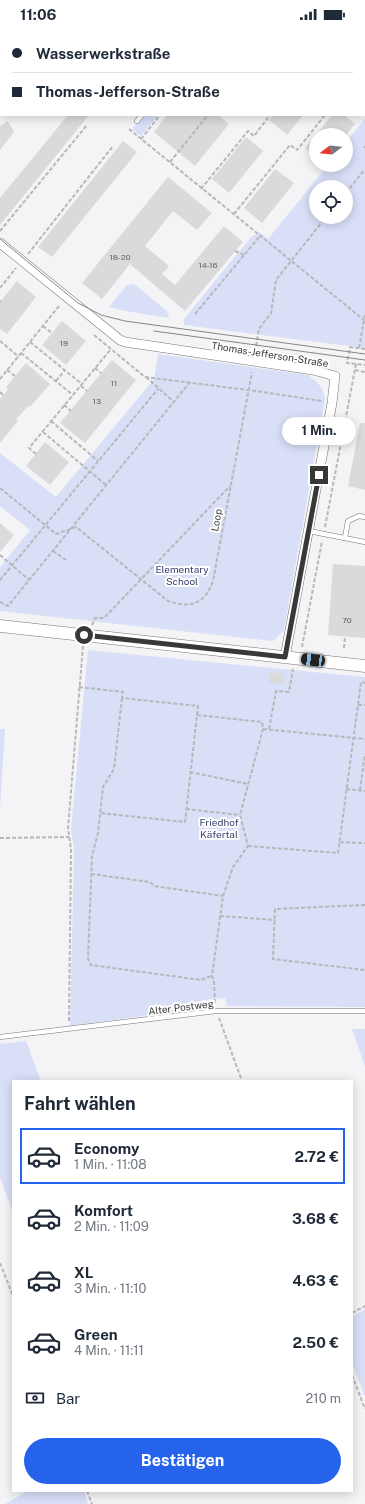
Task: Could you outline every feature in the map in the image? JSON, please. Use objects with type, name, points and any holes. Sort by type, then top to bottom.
[{"type":"street","name":"Thomas-Jefferson-Straße","points":[[0,243],[120,340],[125,342],[313,370],[335,376],[332,403],[309,531],[293,657]]},
{"type":"street","points":[[0,626],[365,666]]},
{"type":"lane","points":[[137,121],[141,116]]},
{"type":"lane","points":[[345,538],[348,521],[359,516],[365,517]]},
{"type":"lane","points":[[309,531],[365,542]]},
{"type":"lane","name":"Alter Postweg","points":[[0,1037],[216,1011],[365,1011]]},
{"type":"path","points":[[141,139],[159,116]]},
{"type":"path","points":[[170,162],[207,116]]},
{"type":"path","points":[[202,189],[248,131],[254,136],[269,116]]},
{"type":"path","points":[[234,215],[290,145],[297,150],[324,116]]},
{"type":"path","points":[[0,231],[86,125]]},
{"type":"path","points":[[129,129],[364,320]]},
{"type":"path","points":[[0,288],[113,146]]},
{"type":"path","points":[[353,184],[365,169]]},
{"type":"path","name":"Loop","points":[[71,529],[76,527],[168,601],[179,605],[192,604],[205,596],[210,590],[249,390],[259,329],[271,313],[276,280],[320,224]]},
{"type":"path","points":[[195,314],[260,236]]},
{"type":"path","points":[[235,251],[244,255]]},
{"type":"path","points":[[0,379],[60,306]]},
{"type":"path","points":[[359,348],[365,315]]},
{"type":"path","points":[[43,326],[52,333]]},
{"type":"path","points":[[94,335],[174,402]]},
{"type":"path","points":[[0,341],[18,356]]},
{"type":"path","points":[[30,342],[87,391]]},
{"type":"path","points":[[365,349],[350,347],[347,363],[365,365]]},
{"type":"path","points":[[36,454],[29,448],[111,348]]},
{"type":"path","points":[[21,353],[73,395]]},
{"type":"path","points":[[269,729],[276,691],[289,692],[293,657],[324,534],[356,364]]},
{"type":"path","points":[[95,368],[101,373]]},
{"type":"path","points":[[7,370],[15,376]]},
{"type":"path","points":[[56,382],[64,370]]},
{"type":"path","points":[[355,370],[365,372]]},
{"type":"path","points":[[145,377],[322,401]]},
{"type":"path","points":[[0,602],[8,606],[190,382]]},
{"type":"path","points":[[0,580],[158,389]]},
{"type":"path","points":[[0,392],[3,395]]},
{"type":"path","points":[[64,405],[71,411]]},
{"type":"path","points":[[51,421],[98,461]]},
{"type":"path","points":[[42,432],[106,485]]},
{"type":"path","points":[[69,1029],[71,849],[68,828],[79,688],[86,635],[96,618],[104,618],[231,485]]},
{"type":"path","points":[[0,488],[56,534],[71,529]]},
{"type":"path","points":[[53,551],[66,560]]},
{"type":"path","points":[[0,555],[29,580]]},
{"type":"path","points":[[344,648],[345,636]]},
{"type":"path","points":[[248,846],[338,853],[361,682],[365,683]]},
{"type":"path","points":[[79,688],[123,692],[114,769],[103,787],[98,833],[92,856],[88,959],[91,965],[202,980],[212,976]]},
{"type":"path","points":[[100,813],[185,822],[198,706],[122,698]]},
{"type":"path","points":[[358,704],[365,705]]},
{"type":"path","points":[[197,714],[262,722],[263,729],[240,815],[248,846]]},
{"type":"path","points":[[263,729],[365,739]]},
{"type":"path","points":[[360,790],[365,754]]},
{"type":"path","points":[[190,772],[248,784]]},
{"type":"path","points":[[346,789],[365,791]]},
{"type":"path","points":[[186,809],[240,815]]},
{"type":"path","points":[[0,838],[69,837]]},
{"type":"path","points":[[340,842],[365,843]]},
{"type":"path","points":[[242,1080],[216,1011],[214,982],[212,976],[222,896],[233,867],[248,846]]},
{"type":"path","points":[[91,874],[150,882],[154,886],[222,896]]},
{"type":"path","points":[[365,905],[275,909],[273,959],[365,970]]},
{"type":"path","points":[[220,916],[275,920]]},
{"type":"path","points":[[0,1262],[12,1293]]},
{"type":"path","points":[[353,1313],[365,1306]]},
{"type":"path","points":[[353,1378],[365,1409]]},
{"type":"path","points":[[87,1492],[92,1504]]},
{"type":"green space","points":[[143,116],[157,116],[141,136],[132,129]]},
{"type":"green space","points":[[365,119],[365,348],[184,325],[184,319],[251,237],[259,232],[268,239],[309,188],[309,224],[353,224],[353,180],[316,180],[322,172],[353,172],[353,134]]},
{"type":"green space","points":[[134,284],[167,311],[169,318],[109,307],[127,285]]},
{"type":"green space","name":"Elementary School","points":[[158,354],[308,375],[323,391],[325,399],[284,630],[273,641],[0,611],[0,567],[30,530],[0,506],[0,453],[56,497],[154,379]]},
{"type":"green space","name":"Friedhof Käfertal","points":[[88,650],[365,677],[365,1007],[227,1006],[225,998],[202,1000],[200,1008],[70,1026],[74,849],[71,829]]},
{"type":"green space","points":[[0,729],[5,729],[0,808]]},
{"type":"green space","points":[[352,1029],[365,1029],[365,1067]]},
{"type":"green space","points":[[26,1041],[41,1080],[12,1080],[12,1210],[0,1177],[0,1044]]},
{"type":"green space","points":[[365,1309],[365,1397],[353,1366],[353,1316]]},
{"type":"green space","points":[[26,1492],[84,1492],[88,1504],[5,1504]]},
{"type":"building","points":[[67,116],[88,116],[0,225],[0,198]]},
{"type":"building","points":[[166,116],[219,116],[229,124],[195,166],[154,132]]},
{"type":"building","points":[[272,116],[302,116],[287,135],[269,120]]},
{"type":"building","points":[[331,116],[345,116],[355,124],[352,128],[322,128]]},
{"type":"building","points":[[8,121],[14,132],[0,150],[0,126]]},
{"type":"building","points":[[246,137],[263,151],[229,193],[212,179]]},
{"type":"building","points":[[123,141],[137,152],[52,257],[38,247]]},
{"type":"building","points":[[309,143],[309,151],[305,148]]},
{"type":"building","points":[[275,169],[294,183],[262,223],[244,208]]},
{"type":"building","points":[[168,177],[212,213],[197,230],[173,211],[145,246],[169,266],[162,274],[175,285],[224,226],[243,242],[185,311],[130,264],[102,299],[82,283]]},
{"type":"building","points":[[17,281],[36,297],[7,334],[0,329],[0,302]]},
{"type":"building","points":[[62,321],[86,341],[66,365],[42,345]]},
{"type":"building","points":[[112,360],[136,380],[85,443],[60,423]]},
{"type":"building","points":[[26,363],[50,384],[30,407],[28,406],[16,420],[18,421],[0,443],[0,399],[8,389],[6,387]]},
{"type":"building","points":[[360,423],[365,423],[365,490],[348,486]]},
{"type":"building","points":[[45,442],[69,462],[50,485],[26,466]]},
{"type":"building","points":[[0,523],[14,535],[0,552]]},
{"type":"building","points":[[333,564],[365,566],[365,638],[328,635]]},
{"type":"building","points":[[270,672],[284,674],[283,684],[269,682]]},
{"type":"tram line","points":[[0,239],[78,303],[101,315],[125,321],[365,354]]},
{"type":"tram line","points":[[154,331],[365,360]]},
{"type":"route","points":[[84,635],[285,657],[319,475]]}]
